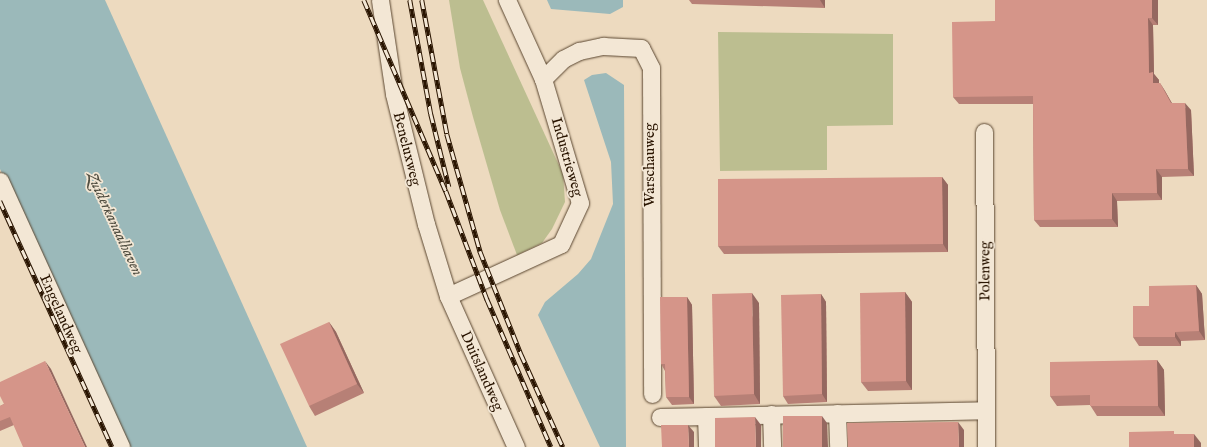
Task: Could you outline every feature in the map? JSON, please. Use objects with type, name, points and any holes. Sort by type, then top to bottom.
[{"type":"street","name":"Beneluxweg","points":[[380,0],[386,53],[402,131],[426,224],[448,296]]},
{"type":"street","name":"Industrieweg","points":[[448,296],[561,244],[580,203],[543,79],[507,0]]},
{"type":"street","name":"Warschauweg","points":[[543,79],[563,59],[579,51],[603,46],[641,48],[651,68],[652,394]]},
{"type":"street","name":"Polenweg","points":[[984,132],[986,447]]},
{"type":"street","name":"Engelandweg","points":[[0,181],[121,447]]},
{"type":"street","name":"Duitslandweg","points":[[448,296],[516,447]]},
{"type":"street","points":[[660,416],[986,410]]},
{"type":"street","points":[[837,413],[838,447]]},
{"type":"street","points":[[771,414],[772,447]]},
{"type":"street","points":[[706,416],[706,447]]},
{"type":"green space","points":[[449,0],[483,0],[563,174],[565,202],[552,229],[542,243],[517,255],[500,210],[473,117],[460,68]]},
{"type":"green space","points":[[718,32],[893,34],[893,125],[827,126],[827,170],[720,171]]},
{"type":"water","name":"Zuiderkanaalhaven","points":[[0,0],[105,0],[307,447],[128,447],[0,169]]},
{"type":"water","points":[[547,0],[623,0],[623,7],[610,14],[551,9]]},
{"type":"water","points":[[606,73],[624,85],[626,447],[600,447],[538,315],[545,302],[578,274],[591,259],[613,204],[611,162],[584,80],[592,75]]},
{"type":"building","points":[[995,0],[1152,0],[1152,18],[1148,18],[1149,73],[1153,72],[1153,83],[1160,83],[1171,103],[1185,103],[1188,169],[1156,169],[1157,193],[1112,193],[1112,219],[1034,220],[1033,96],[953,97],[952,22],[995,21]]},
{"type":"building","points":[[942,177],[943,244],[718,246],[718,179]]},
{"type":"building","points":[[1196,285],[1199,331],[1175,332],[1175,337],[1133,337],[1133,306],[1149,306],[1149,286]]},
{"type":"building","points":[[905,292],[906,381],[861,382],[860,293]]},
{"type":"building","points":[[752,293],[754,394],[714,396],[712,294]]},
{"type":"building","points":[[821,294],[822,394],[783,396],[781,295]]},
{"type":"building","points":[[660,297],[687,297],[689,397],[666,397],[665,364],[661,364]]},
{"type":"building","points":[[329,322],[357,384],[309,406],[280,344]]},
{"type":"building","points":[[1157,360],[1158,406],[1090,406],[1090,395],[1050,396],[1050,362]]},
{"type":"building","points":[[45,361],[85,447],[23,447],[10,417],[0,421],[0,406],[4,404],[0,396],[0,382]]},
{"type":"building","points":[[783,416],[822,416],[822,447],[783,447]]},
{"type":"building","points":[[755,417],[756,447],[715,447],[715,418]]},
{"type":"building","points":[[958,422],[959,447],[848,447],[847,423]]},
{"type":"building","points":[[661,425],[688,425],[689,447],[662,447]]},
{"type":"building","points":[[1174,431],[1174,434],[1194,434],[1194,447],[1129,447],[1129,432]]},
{"type":"railway","points":[[364,0],[446,191],[487,299],[551,447]]},
{"type":"railway","points":[[410,0],[431,114],[449,187]]},
{"type":"railway","points":[[422,0],[447,134],[480,251],[521,354],[563,447]]},
{"type":"railway","points":[[0,201],[112,447]]}]
